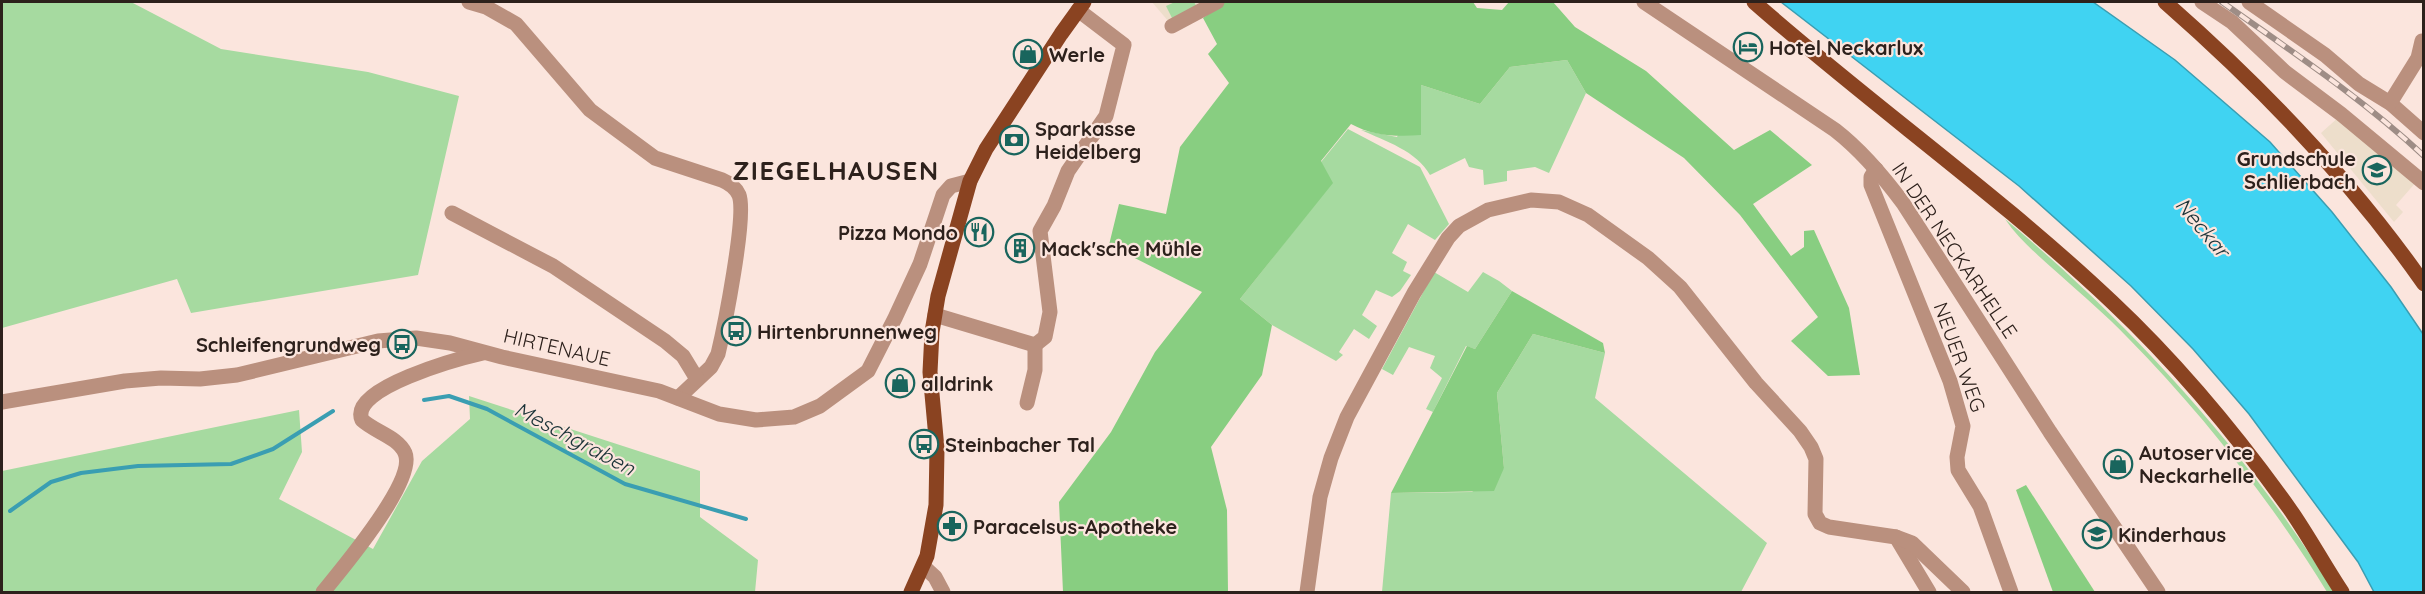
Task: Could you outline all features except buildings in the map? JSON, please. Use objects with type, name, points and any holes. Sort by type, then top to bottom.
[{"type":"main road","points":[[1754,2],[2057,252],[2137,326],[2191,383],[2235,437],[2290,509],[2342,592]]},
{"type":"main road","points":[[2164,2],[2296,126],[2386,230],[2424,284]]},
{"type":"main road","points":[[911,592],[923,566],[933,533],[937,449],[930,372],[935,315],[970,181],[982,155],[1081,6]]},
{"type":"street","points":[[469,2],[486,7],[516,24],[590,110],[655,158],[722,180],[732,186],[738,194],[740,204],[736,258],[716,360],[711,368],[678,398]]},
{"type":"street","points":[[1172,26],[1217,2]]},
{"type":"street","name":"IN DER NECKARHELLE","points":[[1644,2],[1835,130],[1876,169],[1903,203],[2050,432],[2158,592]]},
{"type":"street","points":[[2202,2],[2232,22],[2285,72],[2341,114],[2424,183]]},
{"type":"street","points":[[2256,3],[2359,84],[2390,103],[2424,133]]},
{"type":"street","points":[[935,315],[1035,345],[1045,337],[1050,312],[1040,231],[1056,201],[1068,171],[1105,117],[1124,45],[1081,6]]},
{"type":"street","points":[[2390,103],[2418,58],[2422,41]]},
{"type":"street","name":"NEUER WEG","points":[[1876,169],[1871,177],[1871,185],[1936,346],[1960,413],[1963,431],[1957,457],[1958,470],[1980,506],[2011,592]]},
{"type":"street","name":"HIRTENAUE","points":[[2,402],[125,381],[161,378],[200,379],[237,375],[386,340],[416,338],[450,343],[659,391],[719,414],[756,420],[778,419],[806,413],[844,390],[868,370],[878,354],[927,247],[943,195],[951,186],[970,181]]},
{"type":"street","points":[[1306,592],[1320,497],[1331,458],[1347,417],[1414,293],[1441,248],[1458,226],[1488,210],[1531,200],[1559,202],[1588,215],[1648,258],[1680,287],[1811,447],[1816,459],[1815,511],[1820,523],[1829,527],[1896,537],[1917,547],[1944,577],[1963,592]]},
{"type":"street","points":[[452,213],[553,266],[656,334],[683,356],[697,379]]},
{"type":"street","points":[[1027,403],[1035,370],[1035,345]]},
{"type":"street","points":[[323,592],[374,526],[395,493],[405,471],[407,456],[399,444],[362,420],[360,411],[364,402],[386,387],[464,358],[486,353]]},
{"type":"street","points":[[1896,537],[1929,592]]},
{"type":"street","points":[[923,566],[935,577],[943,592]]},
{"type":"shaded area","points":[[1152,2],[1209,2],[1169,22]]},
{"type":"shaded area","name":"Grundschule Schlierbach","points":[[2340,116],[2417,181],[2396,205],[2403,212],[2394,222],[2321,133]]},
{"type":"green space","points":[[2,2],[131,2],[221,49],[368,72],[459,96],[418,275],[191,313],[177,279],[2,328]]},
{"type":"green space","points":[[1175,2],[1194,2],[1197,7],[1173,20],[1166,6]]},
{"type":"green space","points":[[1225,2],[1473,2],[1477,8],[1502,10],[1509,2],[1553,2],[1575,27],[1646,71],[1734,150],[1770,130],[1812,165],[1753,204],[1791,256],[1804,247],[1804,231],[1814,230],[1849,308],[1860,375],[1828,376],[1791,341],[1818,317],[1740,215],[1684,158],[1586,93],[1567,60],[1510,67],[1480,104],[1421,85],[1421,135],[1385,135],[1351,124],[1321,161],[1333,183],[1240,299],[1272,325],[1262,375],[1211,447],[1227,510],[1228,592],[1063,592],[1059,502],[1111,432],[1155,352],[1202,292],[1109,245],[1119,204],[1166,214],[1180,147],[1229,83],[1208,54],[1217,44],[1203,18]]},
{"type":"green space","points":[[1567,60],[1586,93],[1549,173],[1535,167],[1507,171],[1507,181],[1484,185],[1483,170],[1469,167],[1465,158],[1430,175],[1409,153],[1361,130],[1397,137],[1421,85],[1480,104],[1510,67]]},
{"type":"green space","points":[[1348,129],[1420,167],[1449,224],[1435,240],[1408,224],[1392,253],[1407,262],[1403,271],[1411,275],[1400,291],[1392,297],[1376,290],[1362,315],[1377,326],[1369,339],[1354,329],[1339,352],[1343,355],[1336,361],[1272,325],[1240,299],[1332,183],[1321,162]]},
{"type":"green space","points":[[2005,219],[2098,303],[2185,393],[2264,489],[2334,592],[2327,592],[2259,491],[2182,396],[2119,329],[2031,249]]},
{"type":"green space","points":[[1434,272],[1468,292],[1483,272],[1512,291],[1475,349],[1466,346],[1433,412],[1426,409],[1442,378],[1430,368],[1435,356],[1409,347],[1393,375],[1382,369]]},
{"type":"green space","points":[[1512,291],[1603,343],[1605,353],[1533,334],[1497,393],[1504,468],[1494,491],[1391,493],[1467,346],[1475,349]]},
{"type":"green space","points":[[1533,334],[1605,353],[1595,398],[1767,543],[1741,592],[1382,592],[1391,493],[1472,492],[1504,468],[1497,393]]},
{"type":"green space","points":[[469,396],[700,471],[700,517],[758,560],[755,592],[2,592],[2,471],[299,410],[302,452],[279,499],[373,549],[422,461],[470,419]]},
{"type":"green space","points":[[2026,485],[2095,592],[2053,592],[2016,490]]},
{"type":"water","name":"Neckar","points":[[1781,2],[2093,2],[2175,60],[2270,142],[2332,212],[2391,287],[2423,334],[2423,592],[2374,592],[2358,562],[2249,414],[2193,349],[2131,286],[2019,186]]},
{"type":"waterway","name":"Meschgraben","points":[[424,400],[449,396],[487,409],[625,484],[746,519]]},
{"type":"waterway","name":"Meschgraben","points":[[10,511],[51,482],[81,473],[138,466],[231,464],[273,449],[333,411]]},
{"type":"railway","points":[[2222,2],[2376,114],[2424,156]]},
{"type":"place","name":"Hotel Neckarlux","points":[[1748,47]]},
{"type":"place","name":"Werle","points":[[1028,54]]},
{"type":"place","name":"Sparkasse Heidelberg","points":[[1014,140]]},
{"type":"place","name":"Grundschule Schlierbach","points":[[2377,170]]},
{"type":"place","name":"Pizza Mondo","points":[[979,232]]},
{"type":"place","name":"Mack'sche Mühle","points":[[1020,248]]},
{"type":"place","name":"Hirtenbrunnenweg","points":[[736,331]]},
{"type":"place","name":"Schleifengrundweg","points":[[402,344]]},
{"type":"place","name":"alldrink","points":[[900,383]]},
{"type":"place","name":"Steinbacher Tal","points":[[924,444]]},
{"type":"place","name":"Autoservice Neckarhelle","points":[[2118,464]]},
{"type":"place","name":"Paracelsus-Apotheke","points":[[952,526]]},
{"type":"place","name":"Kinderhaus","points":[[2097,534]]},
{"type":"district","name":"ZIEGELHAUSEN","points":[[836,170]]}]
